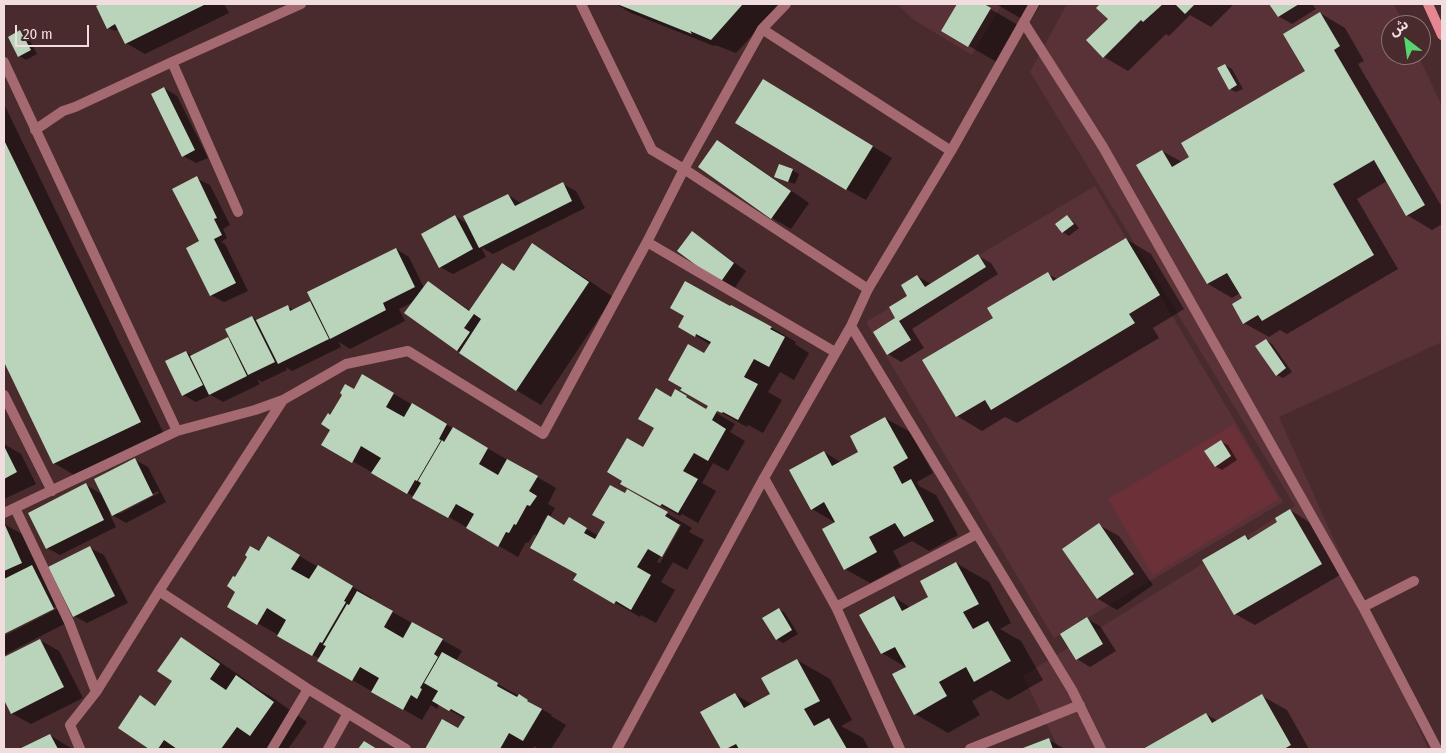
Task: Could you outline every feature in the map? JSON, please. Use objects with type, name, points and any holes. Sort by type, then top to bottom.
[{"type":"main road","points":[[1428,4],[1442,36]]},
{"type":"street","points":[[35,130],[63,111],[301,4]]},
{"type":"street","points":[[581,4],[652,150],[868,290]]},
{"type":"street","points":[[4,513],[178,431],[255,410],[283,400],[346,364],[408,351],[543,434],[684,169],[762,29],[786,4]]},
{"type":"street","points":[[617,749],[868,290],[951,151],[1034,4]]},
{"type":"street","points":[[1024,23],[1103,148],[1363,607],[1436,749]]},
{"type":"street","points":[[762,29],[951,151]]},
{"type":"street","points":[[4,62],[178,431]]},
{"type":"street","points":[[172,62],[238,212]]},
{"type":"street","points":[[646,242],[835,352]]},
{"type":"street","points":[[850,326],[1072,690],[1101,749]]},
{"type":"street","points":[[4,395],[52,491]]},
{"type":"street","points":[[80,749],[70,725],[96,692],[283,400]]},
{"type":"street","points":[[764,478],[836,607],[900,749]]},
{"type":"street","points":[[15,508],[69,622],[96,692]]},
{"type":"street","points":[[836,607],[977,534]]},
{"type":"street","points":[[1363,607],[1414,581]]},
{"type":"street","points":[[159,591],[308,689],[406,749]]},
{"type":"street","points":[[272,749],[308,689]]},
{"type":"street","points":[[970,749],[1080,705]]},
{"type":"street","points":[[328,749],[348,713]]},
{"type":"shaded area","points":[[897,4],[1002,4],[972,55],[914,20]]},
{"type":"shaded area","points":[[1067,4],[1394,4],[1399,15],[1381,15],[1381,65],[1423,65],[1442,106],[1442,342],[1279,417],[1428,749],[1059,749],[1023,676],[1295,506],[1030,72]]},
{"type":"shaded area","points":[[1095,186],[1283,502],[1054,638],[866,322]]},
{"type":"shaded area","points":[[1234,424],[1279,499],[1153,575],[1108,499]]},
{"type":"building","points":[[100,4],[206,4],[125,44],[115,24],[107,29],[96,6]]},
{"type":"building","points":[[617,4],[743,4],[711,40]]},
{"type":"building","points":[[957,4],[984,4],[991,8],[968,47],[941,31]]},
{"type":"building","points":[[1100,4],[1163,4],[1143,22],[1141,20],[1103,58],[1086,40],[1108,19],[1096,8]]},
{"type":"building","points":[[1175,4],[1195,4],[1185,14]]},
{"type":"building","points":[[1269,4],[1299,4],[1278,17]]},
{"type":"building","points":[[1320,12],[1340,46],[1334,50],[1425,205],[1406,216],[1374,160],[1333,184],[1374,255],[1262,321],[1258,315],[1243,324],[1232,304],[1242,298],[1227,273],[1207,284],[1136,165],[1162,150],[1172,167],[1189,157],[1181,143],[1305,71],[1283,34]]},
{"type":"building","points":[[20,30],[31,50],[18,57],[8,37]]},
{"type":"building","points":[[1225,64],[1237,85],[1229,90],[1217,68]]},
{"type":"building","points":[[763,79],[873,146],[846,190],[735,123]]},
{"type":"building","points":[[164,87],[195,150],[182,157],[151,94]]},
{"type":"building","points":[[4,140],[141,422],[53,464],[4,362]]},
{"type":"building","points":[[717,140],[791,191],[771,219],[698,167]]},
{"type":"building","points":[[779,164],[793,169],[788,182],[774,177]]},
{"type":"building","points":[[197,176],[217,218],[214,219],[222,235],[214,239],[236,283],[210,296],[186,248],[199,241],[172,189]]},
{"type":"building","points":[[563,182],[572,201],[479,248],[463,216],[508,194],[515,206]]},
{"type":"building","points":[[455,215],[473,249],[439,268],[421,234]]},
{"type":"building","points":[[1067,215],[1074,224],[1062,233],[1055,224]]},
{"type":"building","points":[[692,231],[734,263],[720,283],[677,251]]},
{"type":"building","points":[[1126,238],[1160,295],[1129,314],[1135,323],[991,410],[985,400],[956,417],[922,360],[993,318],[987,308],[1048,272],[1053,281]]},
{"type":"building","points":[[532,243],[589,282],[516,391],[459,353],[481,319],[474,314],[464,328],[470,332],[457,351],[404,313],[428,281],[469,311],[502,263],[514,271]]},
{"type":"building","points":[[396,248],[415,287],[383,303],[386,310],[330,339],[307,292]]},
{"type":"building","points":[[978,254],[986,267],[899,321],[911,340],[887,355],[873,332],[895,318],[889,307],[907,296],[901,285],[917,275],[925,287]]},
{"type":"building","points":[[685,281],[772,327],[770,329],[785,337],[769,367],[754,359],[744,377],[758,384],[738,420],[717,411],[712,420],[726,429],[708,461],[694,453],[683,471],[698,479],[678,513],[662,504],[660,506],[620,484],[622,481],[607,472],[627,438],[643,447],[654,428],[638,419],[656,388],[671,397],[675,389],[706,409],[708,406],[680,390],[682,388],[668,380],[688,344],[704,353],[711,342],[696,334],[695,337],[678,327],[684,316],[670,308]]},
{"type":"building","points":[[310,301],[329,339],[278,364],[256,320],[288,305],[290,311]]},
{"type":"building","points":[[252,316],[275,362],[248,375],[225,329]]},
{"type":"building","points":[[228,337],[247,376],[209,395],[190,356]]},
{"type":"building","points":[[1266,339],[1286,368],[1276,376],[1255,346]]},
{"type":"building","points":[[186,351],[203,385],[182,396],[165,361]]},
{"type":"building","points":[[362,374],[394,393],[386,407],[404,417],[412,403],[447,424],[439,439],[441,440],[417,481],[415,480],[407,494],[371,473],[381,458],[361,446],[352,463],[321,445],[330,430],[321,424],[328,413],[330,415],[342,395],[340,393],[345,384],[354,389]]},
{"type":"building","points":[[885,417],[908,458],[893,467],[902,484],[911,479],[934,521],[904,537],[895,523],[869,537],[877,552],[844,570],[822,529],[835,522],[824,502],[811,510],[789,470],[824,451],[832,466],[858,452],[850,436]]},
{"type":"building","points":[[453,427],[488,448],[479,464],[498,475],[507,459],[538,476],[529,491],[537,496],[530,506],[527,505],[516,525],[514,524],[509,533],[506,532],[498,547],[466,528],[474,514],[456,504],[448,518],[412,498],[421,483],[418,481],[442,440],[444,442]]},
{"type":"building","points":[[1221,440],[1231,456],[1215,467],[1204,451]]},
{"type":"building","points":[[4,446],[17,472],[4,479]]},
{"type":"building","points":[[135,458],[153,495],[112,516],[94,479]]},
{"type":"building","points":[[86,483],[104,520],[46,549],[28,513]]},
{"type":"building","points":[[610,485],[625,493],[627,489],[668,512],[665,516],[680,525],[662,557],[648,549],[637,567],[651,575],[631,610],[616,601],[614,604],[573,580],[577,574],[530,548],[548,515],[564,525],[569,517],[587,528],[584,533],[595,539],[605,522],[592,515]]},
{"type":"building","points":[[1290,509],[1322,564],[1234,615],[1202,560],[1245,535],[1248,540],[1277,522],[1275,518]]},
{"type":"building","points":[[4,523],[22,563],[4,571]]},
{"type":"building","points":[[1099,523],[1134,574],[1097,599],[1062,549]]},
{"type":"building","points":[[268,536],[300,555],[291,569],[309,579],[318,565],[353,586],[322,643],[320,642],[312,656],[277,636],[286,620],[267,608],[257,625],[227,607],[235,592],[227,586],[247,557],[245,555],[250,546],[259,551]]},
{"type":"building","points":[[90,546],[115,596],[73,617],[48,567]]},
{"type":"building","points":[[956,562],[979,604],[963,612],[973,629],[988,621],[1011,661],[974,682],[966,667],[939,682],[947,696],[914,715],[892,674],[906,667],[895,647],[881,654],[859,615],[894,596],[902,611],[928,597],[920,581]]},
{"type":"building","points":[[32,565],[54,609],[4,634],[4,579]]},
{"type":"building","points":[[357,591],[393,611],[384,627],[403,638],[412,622],[443,639],[434,654],[438,657],[420,688],[422,689],[417,699],[411,695],[403,710],[371,692],[379,678],[360,667],[352,681],[317,661],[326,646],[323,645],[347,604],[349,605]]},
{"type":"building","points":[[779,608],[792,630],[776,640],[762,618]]},
{"type":"building","points":[[1087,617],[1103,644],[1076,660],[1060,634]]},
{"type":"building","points":[[181,637],[220,664],[210,679],[226,690],[236,675],[274,702],[250,736],[237,727],[221,749],[177,749],[164,740],[158,749],[149,749],[118,728],[140,695],[155,706],[172,681],[157,671]]},
{"type":"building","points":[[40,639],[64,687],[11,714],[4,700],[4,657]]},
{"type":"building","points":[[442,652],[498,683],[497,686],[517,697],[519,694],[542,709],[523,741],[509,733],[500,749],[425,749],[442,719],[458,728],[465,717],[451,709],[449,711],[432,701],[438,691],[424,683]]},
{"type":"building","points":[[797,659],[820,701],[804,709],[814,726],[829,718],[847,749],[739,749],[736,744],[726,749],[721,749],[700,712],[735,693],[744,708],[770,694],[761,678]]},
{"type":"building","points":[[1262,694],[1291,745],[1284,749],[1143,749],[1206,713],[1212,723]]},
{"type":"building","points":[[50,734],[58,749],[19,749]]},
{"type":"building","points":[[1049,738],[1053,749],[1023,749],[1023,748]]},
{"type":"building","points":[[364,741],[377,749],[358,749]]}]
